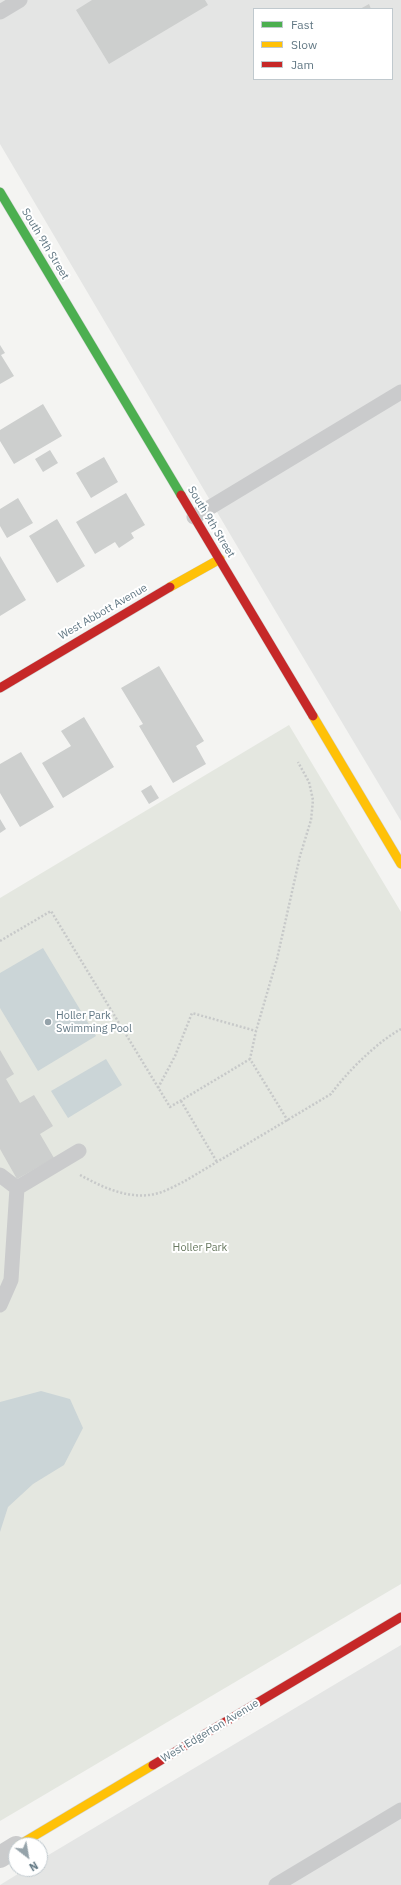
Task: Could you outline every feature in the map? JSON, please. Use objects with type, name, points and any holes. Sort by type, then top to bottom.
[{"type":"street","name":"South 9th Street","points":[[0,192],[401,864]]},
{"type":"street","name":"West Abbott Avenue","points":[[0,688],[119,616],[220,559]]},
{"type":"street","name":"West Edgerton Avenue","points":[[32,1837],[401,1617]]},
{"type":"lane","points":[[0,12],[20,0]]},
{"type":"lane","points":[[194,517],[401,392]]},
{"type":"lane","points":[[17,1188],[79,1151]]},
{"type":"lane","points":[[0,1175],[17,1188]]},
{"type":"lane","points":[[0,1305],[11,1280],[17,1188]]},
{"type":"lane","points":[[276,1885],[401,1810]]},
{"type":"path","points":[[288,1122],[250,1059],[256,1031],[277,959],[300,856],[311,820],[314,800],[309,782],[298,762]]},
{"type":"path","points":[[0,942],[51,911],[170,1107],[250,1059]]},
{"type":"path","points":[[158,1088],[175,1056],[192,1013],[256,1031]]},
{"type":"path","points":[[58,1164],[107,1188],[121,1193],[144,1195],[160,1193],[185,1181],[288,1122],[331,1094],[340,1083],[387,1037],[401,1029]]},
{"type":"path","points":[[181,1101],[217,1162]]},
{"type":"shaded area","points":[[0,0],[401,0],[401,821],[0,144]]},
{"type":"shaded area","name":"Holler Park Swimming Pool","points":[[43,948],[96,1036],[38,1071],[0,1008],[0,973]]},
{"type":"shaded area","points":[[106,1059],[122,1085],[68,1118],[51,1091]]},
{"type":"shaded area","points":[[41,1391],[70,1399],[83,1428],[64,1465],[33,1484],[8,1507],[0,1532],[0,1402]]},
{"type":"shaded area","points":[[401,1645],[401,1885],[0,1885],[13,1877],[48,1877],[48,1855]]},
{"type":"green space","name":"Holler Park","points":[[289,725],[401,912],[401,1584],[0,1821],[0,898]]},
{"type":"building","points":[[92,0],[205,0],[208,5],[109,64],[76,10]]},
{"type":"building","points":[[369,4],[371,8],[362,8]]},
{"type":"building","points":[[0,345],[5,353],[1,355],[14,376],[0,384]]},
{"type":"building","points":[[43,404],[62,436],[14,464],[0,441],[0,430]]},
{"type":"building","points":[[50,450],[58,463],[43,472],[35,459]]},
{"type":"building","points":[[104,457],[118,482],[91,498],[76,473]]},
{"type":"building","points":[[126,493],[145,525],[131,533],[134,538],[119,548],[115,542],[95,554],[76,522]]},
{"type":"building","points":[[18,498],[33,523],[7,538],[0,526],[0,509]]},
{"type":"building","points":[[57,519],[85,566],[57,583],[29,536]]},
{"type":"building","points":[[0,556],[26,600],[0,616]]},
{"type":"building","points":[[159,666],[204,741],[196,746],[206,764],[173,783],[139,726],[143,724],[121,688]]},
{"type":"building","points":[[84,717],[114,767],[63,798],[42,763],[71,746],[61,731]]},
{"type":"building","points":[[21,752],[54,807],[20,827],[0,793],[0,764]]},
{"type":"building","points":[[151,785],[159,798],[149,804],[141,791]]},
{"type":"building","points":[[0,819],[6,829],[0,833]]},
{"type":"building","points":[[0,1050],[14,1074],[6,1079],[20,1103],[34,1095],[53,1126],[40,1134],[54,1158],[17,1179],[0,1149]]},
{"type":"traffic: fast","points":[[0,192],[181,495]]},
{"type":"traffic: slow","points":[[170,587],[220,559]]},
{"type":"traffic: slow","points":[[313,716],[401,864]]},
{"type":"traffic: slow","points":[[32,1837],[153,1765]]},
{"type":"traffic: jam","points":[[181,495],[313,716]]},
{"type":"traffic: jam","points":[[0,688],[170,587]]},
{"type":"traffic: jam","points":[[153,1765],[401,1617]]},
{"type":"place","name":"Holler Park Swimming Pool","points":[[48,1022]]}]
